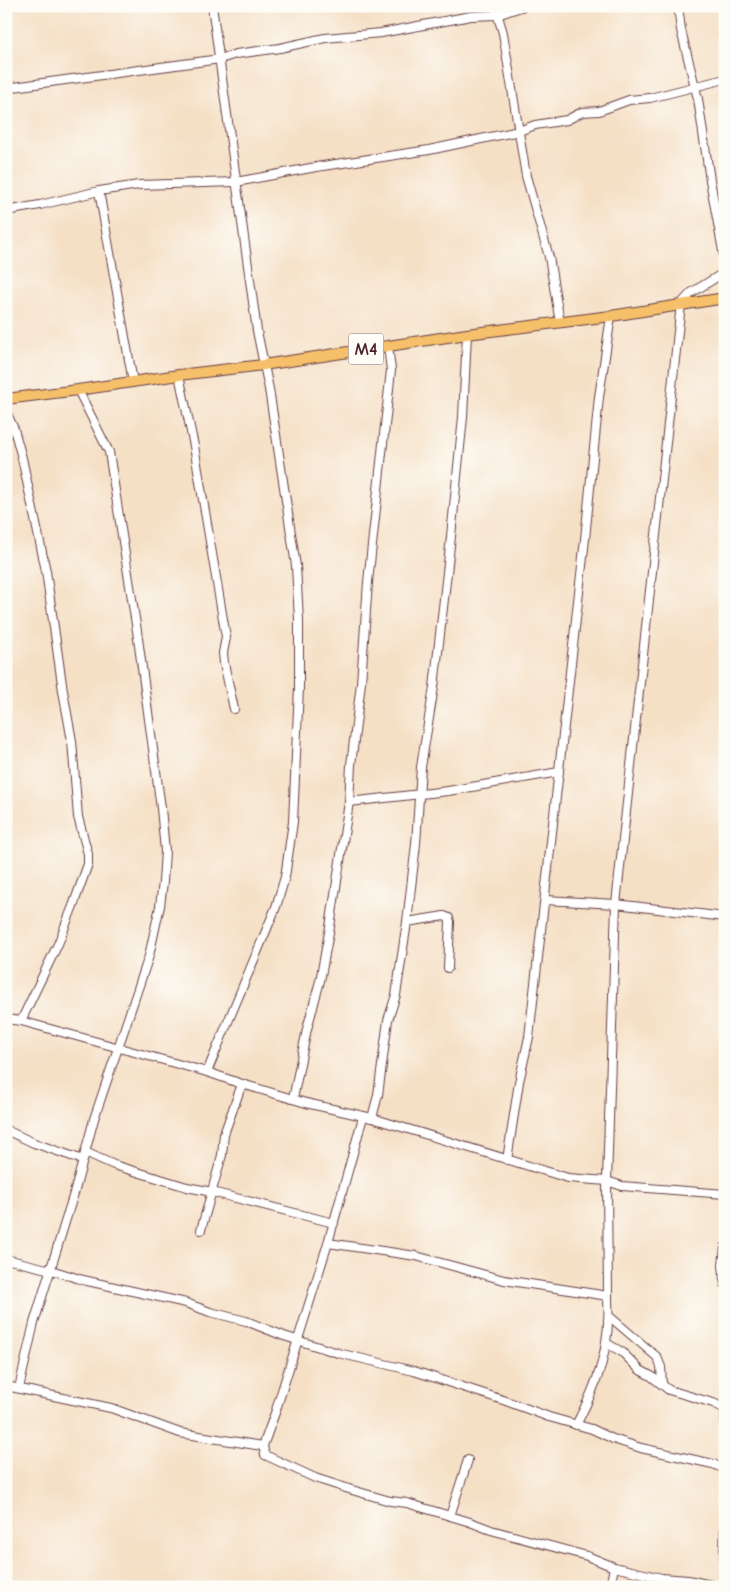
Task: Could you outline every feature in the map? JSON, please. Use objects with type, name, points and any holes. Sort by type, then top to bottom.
[{"type":"main road","name":"M4","points":[[6,399],[263,365],[467,334],[611,316],[724,298]]},
{"type":"street","points":[[207,1072],[276,907],[285,878],[292,822],[299,687],[299,620],[296,566],[286,492],[276,442],[269,389],[263,365],[212,6]]},
{"type":"street","points":[[495,6],[503,33],[526,176],[549,257],[560,323]]},
{"type":"street","points":[[6,88],[220,59],[236,54],[280,48],[324,38],[381,33],[471,16],[497,16],[524,6]]},
{"type":"street","points":[[678,6],[681,30],[696,85],[710,180],[725,262]]},
{"type":"street","points":[[6,211],[99,191],[138,185],[236,182],[316,167],[429,150],[567,120],[582,112],[599,111],[629,100],[650,98],[725,79]]},
{"type":"street","points":[[99,191],[133,382]]},
{"type":"street","points":[[576,1425],[599,1376],[609,1316],[607,1181],[616,904],[681,304],[691,293],[725,272]]},
{"type":"street","points":[[724,298],[725,285]]},
{"type":"street","points":[[507,1160],[519,1082],[529,1036],[585,539],[599,397],[611,316]]},
{"type":"street","points":[[372,1118],[378,1094],[388,1020],[396,995],[407,922],[416,844],[419,795],[450,546],[463,417],[467,334]]},
{"type":"street","points":[[293,1099],[327,945],[349,802],[351,765],[361,683],[368,582],[391,370],[388,346]]},
{"type":"street","points":[[179,375],[194,446],[226,637],[223,653],[234,709]]},
{"type":"street","points":[[19,1388],[34,1323],[94,1119],[149,956],[160,906],[165,851],[137,631],[109,452],[78,390]]},
{"type":"street","points":[[6,412],[14,429],[22,458],[46,571],[63,692],[72,740],[78,816],[88,854],[88,864],[67,922],[21,1021]]},
{"type":"street","points":[[349,802],[448,792],[559,772]]},
{"type":"street","points":[[545,900],[616,904],[725,917]]},
{"type":"street","points":[[407,922],[444,916],[450,919],[448,968]]},
{"type":"street","points":[[6,1019],[21,1021],[207,1072],[293,1099],[372,1118],[568,1178],[607,1181],[629,1187],[725,1194]]},
{"type":"street","points":[[725,1041],[725,1049]]},
{"type":"street","points":[[201,1230],[222,1155],[224,1134],[242,1084]]},
{"type":"street","points":[[363,1116],[334,1224],[263,1446],[266,1455],[315,1478],[352,1490],[390,1501],[407,1503],[491,1530],[587,1556],[614,1567],[662,1578],[688,1580],[721,1587],[725,1520]]},
{"type":"street","points":[[6,1130],[34,1143],[187,1187],[334,1224]]},
{"type":"street","points":[[328,1243],[416,1256],[504,1280],[608,1296]]},
{"type":"street","points":[[725,1248],[723,1265],[725,1284]]},
{"type":"street","points":[[6,1259],[83,1280],[186,1303],[210,1312],[246,1321],[284,1336],[338,1353],[414,1371],[592,1429],[613,1439],[641,1448],[713,1464],[725,1469]]},
{"type":"street","points":[[609,1316],[657,1357],[661,1367],[662,1384]]},
{"type":"street","points":[[606,1343],[622,1352],[640,1370],[668,1390],[724,1408]]},
{"type":"street","points":[[6,1386],[111,1408],[180,1433],[263,1446]]},
{"type":"street","points":[[725,1392],[725,1432]]},
{"type":"street","points":[[450,1516],[468,1460]]},
{"type":"street","points":[[610,1587],[614,1567]]}]
